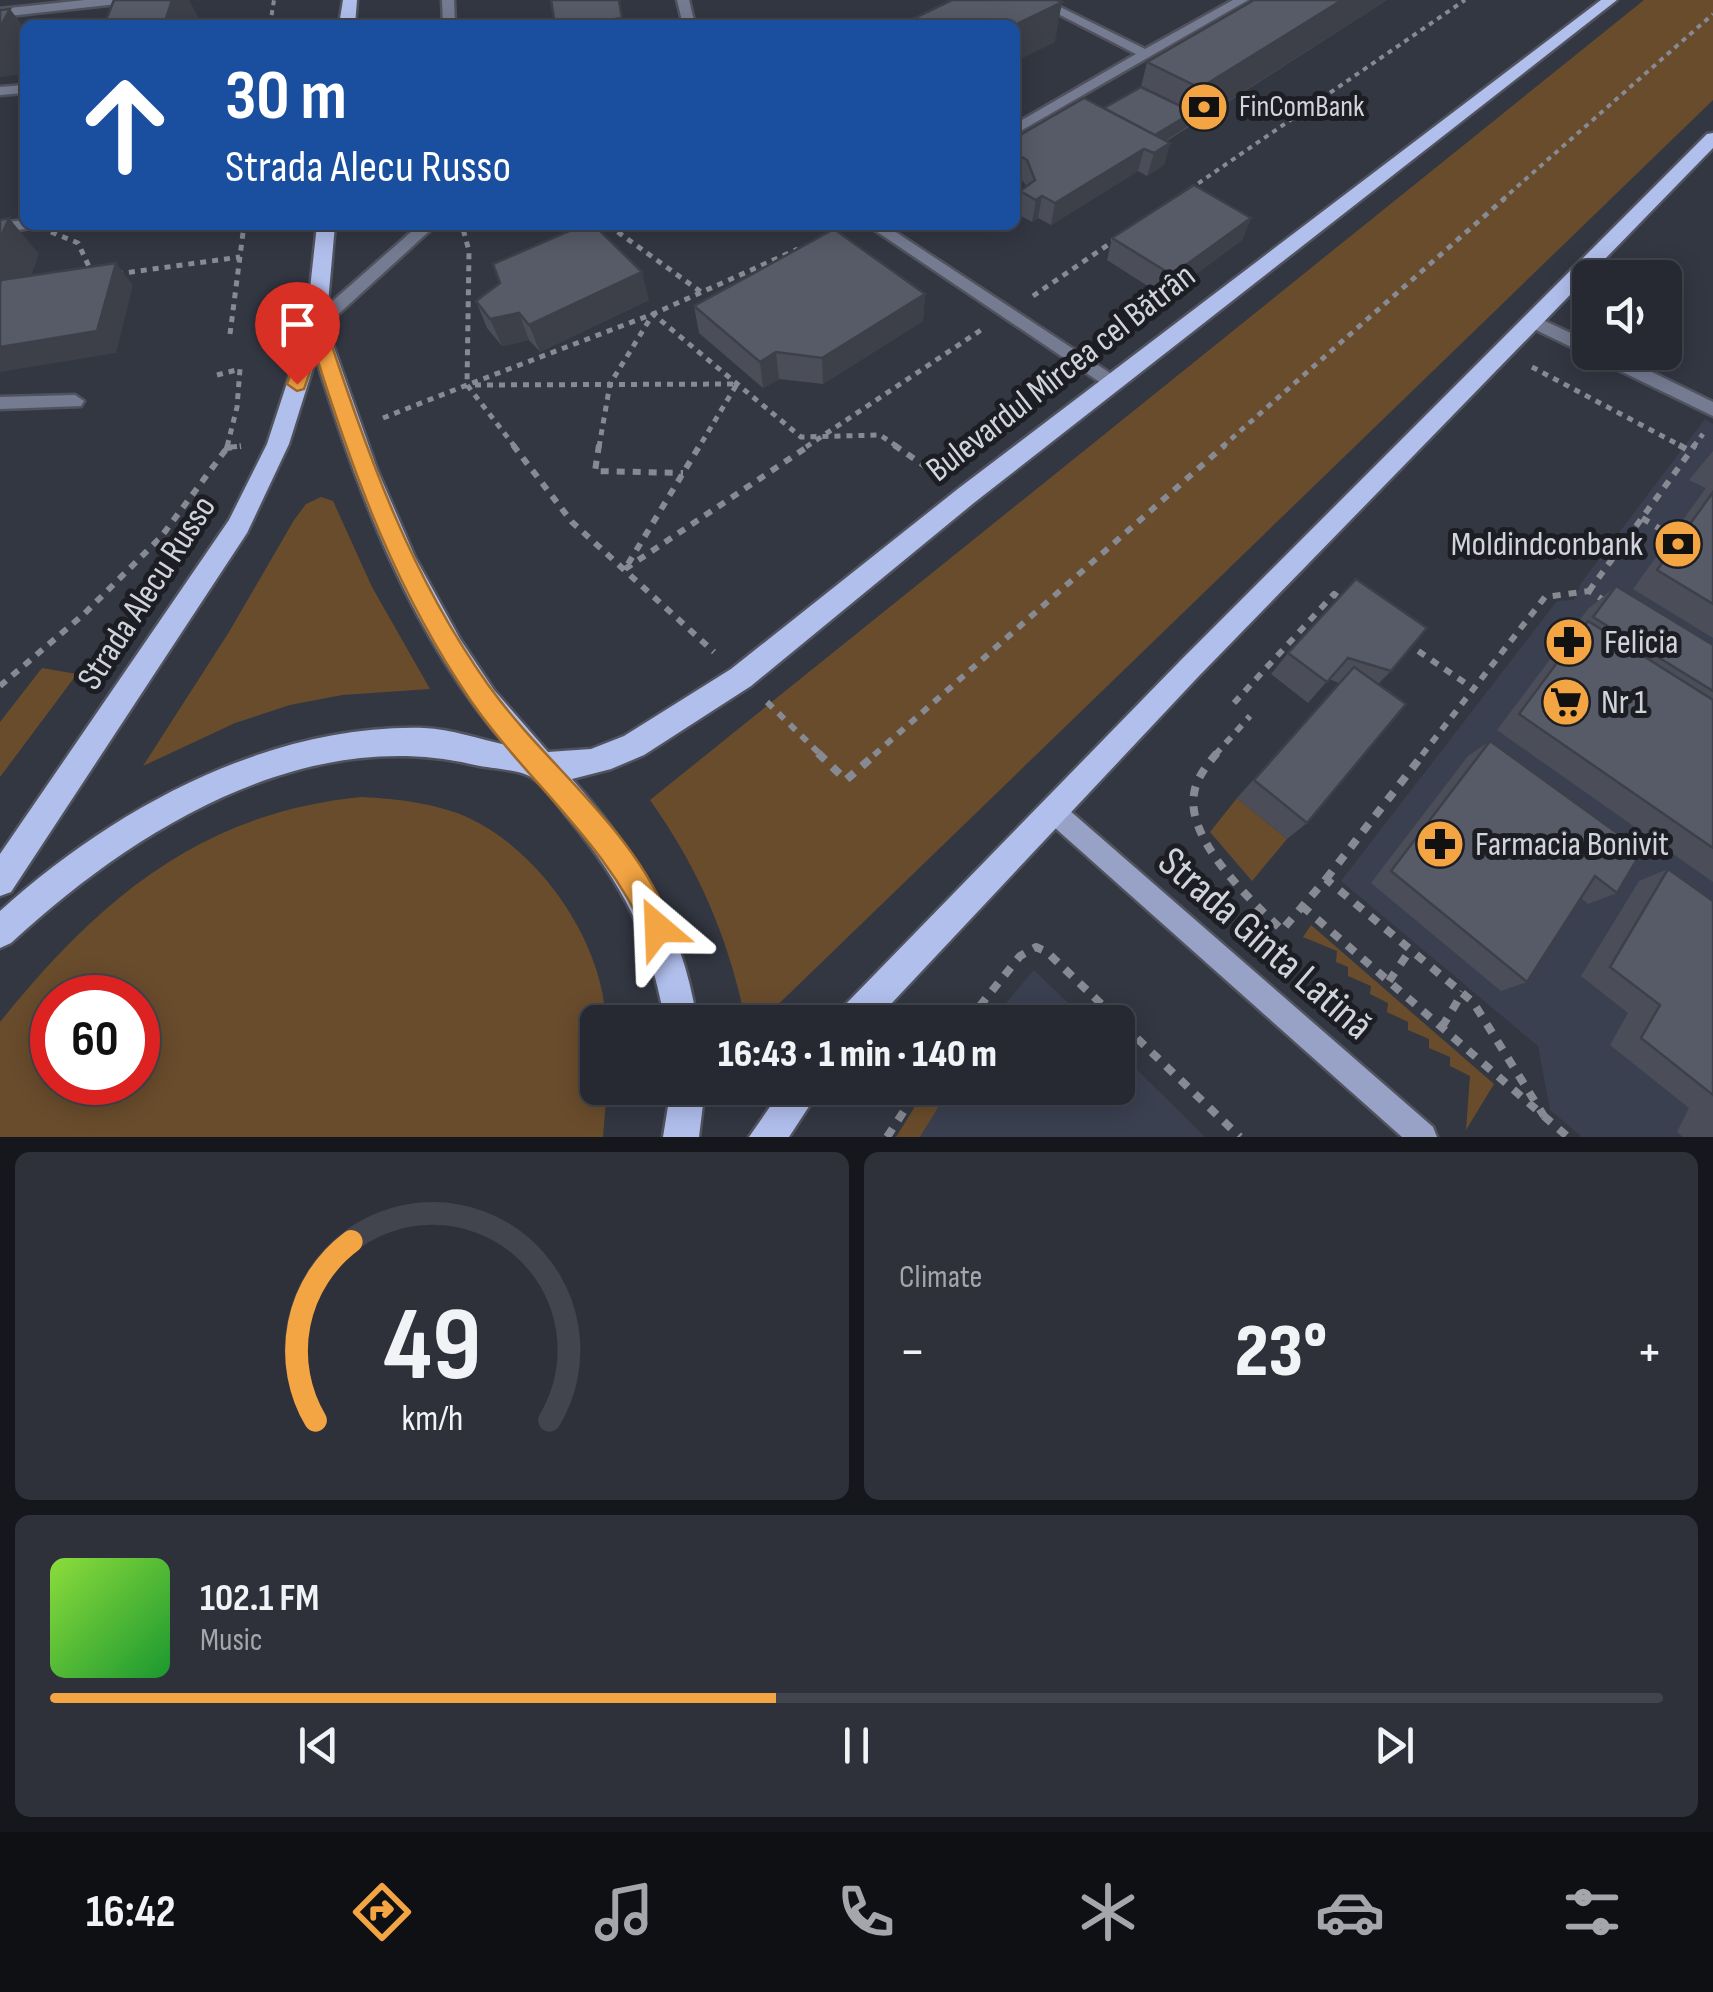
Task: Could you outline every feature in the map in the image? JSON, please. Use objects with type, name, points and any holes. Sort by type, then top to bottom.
[{"type":"main road","name":"Bulevardul Mircea cel Bătrân","points":[[0,932],[28,904],[120,836],[196,794],[274,764],[342,746],[427,740],[542,766],[581,767],[661,730],[742,675],[1610,0]]},
{"type":"main road","points":[[868,1005],[1053,811],[1713,138]]},
{"type":"main road","name":"Strada Alecu Russo","points":[[0,880],[238,526],[278,444],[316,325],[326,230]]},
{"type":"main road","name":"Strada Alecu Russo","points":[[316,325],[360,463],[391,538],[482,695],[604,837],[649,902],[677,981],[679,1005]]},
{"type":"main road","points":[[681,1137],[686,1105]]},
{"type":"main road","points":[[768,1137],[792,1105]]},
{"type":"street","name":"Strada Ginta Latină","points":[[1053,811],[1423,1137]]},
{"type":"lane","points":[[1037,0],[1145,54]]},
{"type":"lane","points":[[1020,127],[1242,0]]},
{"type":"lane","points":[[0,13],[112,3]]},
{"type":"lane","points":[[316,325],[422,230]]},
{"type":"lane","points":[[884,230],[1113,384]]},
{"type":"lane","points":[[1532,321],[1572,341]]},
{"type":"lane","points":[[1632,370],[1713,410]]},
{"type":"lane","points":[[0,403],[75,401]]},
{"type":"path","points":[[1188,190],[1465,0]]},
{"type":"path","points":[[768,702],[846,780],[1713,14]]},
{"type":"path","points":[[230,334],[243,230]]},
{"type":"path","points":[[463,230],[469,251],[467,385],[572,522],[714,652]]},
{"type":"path","points":[[615,230],[702,293]]},
{"type":"path","points":[[49,231],[78,242],[94,277]]},
{"type":"path","points":[[625,570],[1122,235]]},
{"type":"path","points":[[382,419],[653,314],[800,248]]},
{"type":"path","points":[[112,274],[240,257]]},
{"type":"path","points":[[653,314],[801,437],[880,435],[942,479]]},
{"type":"path","points":[[653,314],[610,384],[595,471],[683,474]]},
{"type":"path","points":[[1532,367],[1690,452]]},
{"type":"path","points":[[0,686],[84,614],[161,537],[227,448],[237,408],[240,369],[216,375]]},
{"type":"path","points":[[467,385],[737,384]]},
{"type":"path","points":[[625,570],[737,384]]},
{"type":"path","points":[[1589,590],[1713,420]]},
{"type":"path","points":[[227,448],[254,445]]},
{"type":"path","points":[[1642,518],[1672,536]]},
{"type":"path","points":[[1250,716],[1201,772],[1191,794],[1196,818],[1215,858],[1244,898],[1282,930],[1545,597],[1589,590],[1620,610]]},
{"type":"path","points":[[1234,702],[1334,594],[1349,605]]},
{"type":"path","points":[[1396,636],[1474,689]]},
{"type":"path","points":[[1326,879],[1474,1002],[1544,1116]]},
{"type":"path","points":[[1302,906],[1568,1137]]},
{"type":"path","points":[[981,1005],[1020,956],[1036,947],[1047,952],[1102,1005]]},
{"type":"path","points":[[1389,981],[1411,949]]},
{"type":"path","points":[[1442,1027],[1463,992]]},
{"type":"path","points":[[1135,1036],[1240,1137]]},
{"type":"path","points":[[887,1137],[908,1105]]},
{"type":"shaded area","points":[[1644,0],[1713,0],[1713,100],[778,1005],[742,1005],[721,933],[698,879],[650,800]]},
{"type":"shaded area","points":[[1705,419],[1713,424],[1713,1137],[1582,1137],[1550,1110],[1538,1046],[1341,881],[1557,601],[1574,600],[1581,583]]},
{"type":"shaded area","points":[[321,497],[333,501],[372,587],[430,689],[342,695],[290,705],[235,723],[143,766],[229,632],[294,520],[306,504]]},
{"type":"shaded area","points":[[42,668],[77,674],[0,777],[0,722]]},
{"type":"shaded area","points":[[362,797],[403,801],[469,818],[520,853],[563,903],[593,961],[604,1005],[580,1005],[580,1105],[606,1105],[603,1137],[0,1137],[0,1022],[30,986],[30,1105],[160,1105],[160,975],[40,975],[75,937],[157,869],[251,821],[304,806]]},
{"type":"shaded area","points":[[1237,798],[1287,839],[1252,881],[1210,832]]},
{"type":"shaded area","points":[[1311,925],[1494,1084],[1466,1130],[1470,1076],[1450,1066],[1450,1057],[1429,1048],[1429,1039],[1408,1030],[1408,1022],[1387,1012],[1388,1003],[1370,994],[1371,986],[1348,976],[1348,967],[1336,962],[1337,951],[1303,937]]},
{"type":"shaded area","points":[[1034,970],[1070,1005],[1004,1005]]},
{"type":"shaded area","points":[[1135,1068],[1205,1137],[920,1137],[938,1105],[1135,1105]]},
{"type":"shaded area","points":[[916,1105],[939,1105],[920,1137],[896,1137]]},
{"type":"building","points":[[114,0],[172,0],[166,20],[106,20]]},
{"type":"building","points":[[551,0],[619,0],[622,18],[607,20],[554,20]]},
{"type":"building","points":[[952,0],[1062,2],[1020,23],[910,20]]},
{"type":"building","points":[[1254,0],[1342,0],[1200,88],[1147,62]]},
{"type":"building","points":[[10,9],[0,27],[0,10]]},
{"type":"building","points":[[1141,87],[1193,112],[1155,135],[1104,108]]},
{"type":"building","points":[[1084,98],[1170,143],[1154,153],[1144,149],[1055,203],[1042,196],[1036,200],[1020,191],[1035,180],[1027,160],[1020,156],[1020,135]]},
{"type":"building","points":[[1194,185],[1251,218],[1172,275],[1112,238]]},
{"type":"building","points":[[9,218],[0,239],[0,220]]},
{"type":"building","points":[[571,230],[599,230],[642,272],[529,325],[519,313],[490,319],[476,301],[500,283],[493,264]]},
{"type":"building","points":[[832,230],[925,294],[822,358],[776,352],[760,362],[694,306]]},
{"type":"building","points":[[116,263],[97,331],[0,347],[1,280]]},
{"type":"building","points":[[1713,492],[1713,604],[1657,570]]},
{"type":"building","points":[[1356,579],[1427,628],[1391,671],[1348,658],[1327,682],[1288,653]]},
{"type":"building","points":[[1616,586],[1713,645],[1713,691],[1593,617]]},
{"type":"building","points":[[1588,621],[1713,700],[1713,848],[1519,714]]},
{"type":"building","points":[[1354,667],[1406,704],[1307,823],[1254,780]]},
{"type":"building","points":[[1490,741],[1642,851],[1617,893],[1595,876],[1527,982],[1391,871]]},
{"type":"building","points":[[1668,869],[1713,901],[1713,1095],[1641,1038],[1660,1005],[1610,967]]},
{"type":"place","name":"FinComBank","points":[[1204,107]]},
{"type":"place","name":"Moldindconbank","points":[[1678,544]]},
{"type":"place","name":"Felicia","points":[[1569,642]]},
{"type":"place","name":"Nr 1","points":[[1566,702]]},
{"type":"place","name":"Farmacia Bonivit","points":[[1440,844]]},
{"type":"route","points":[[297,384],[316,325],[366,479],[391,538],[433,617],[482,695],[604,837],[649,902],[658,928]]}]
